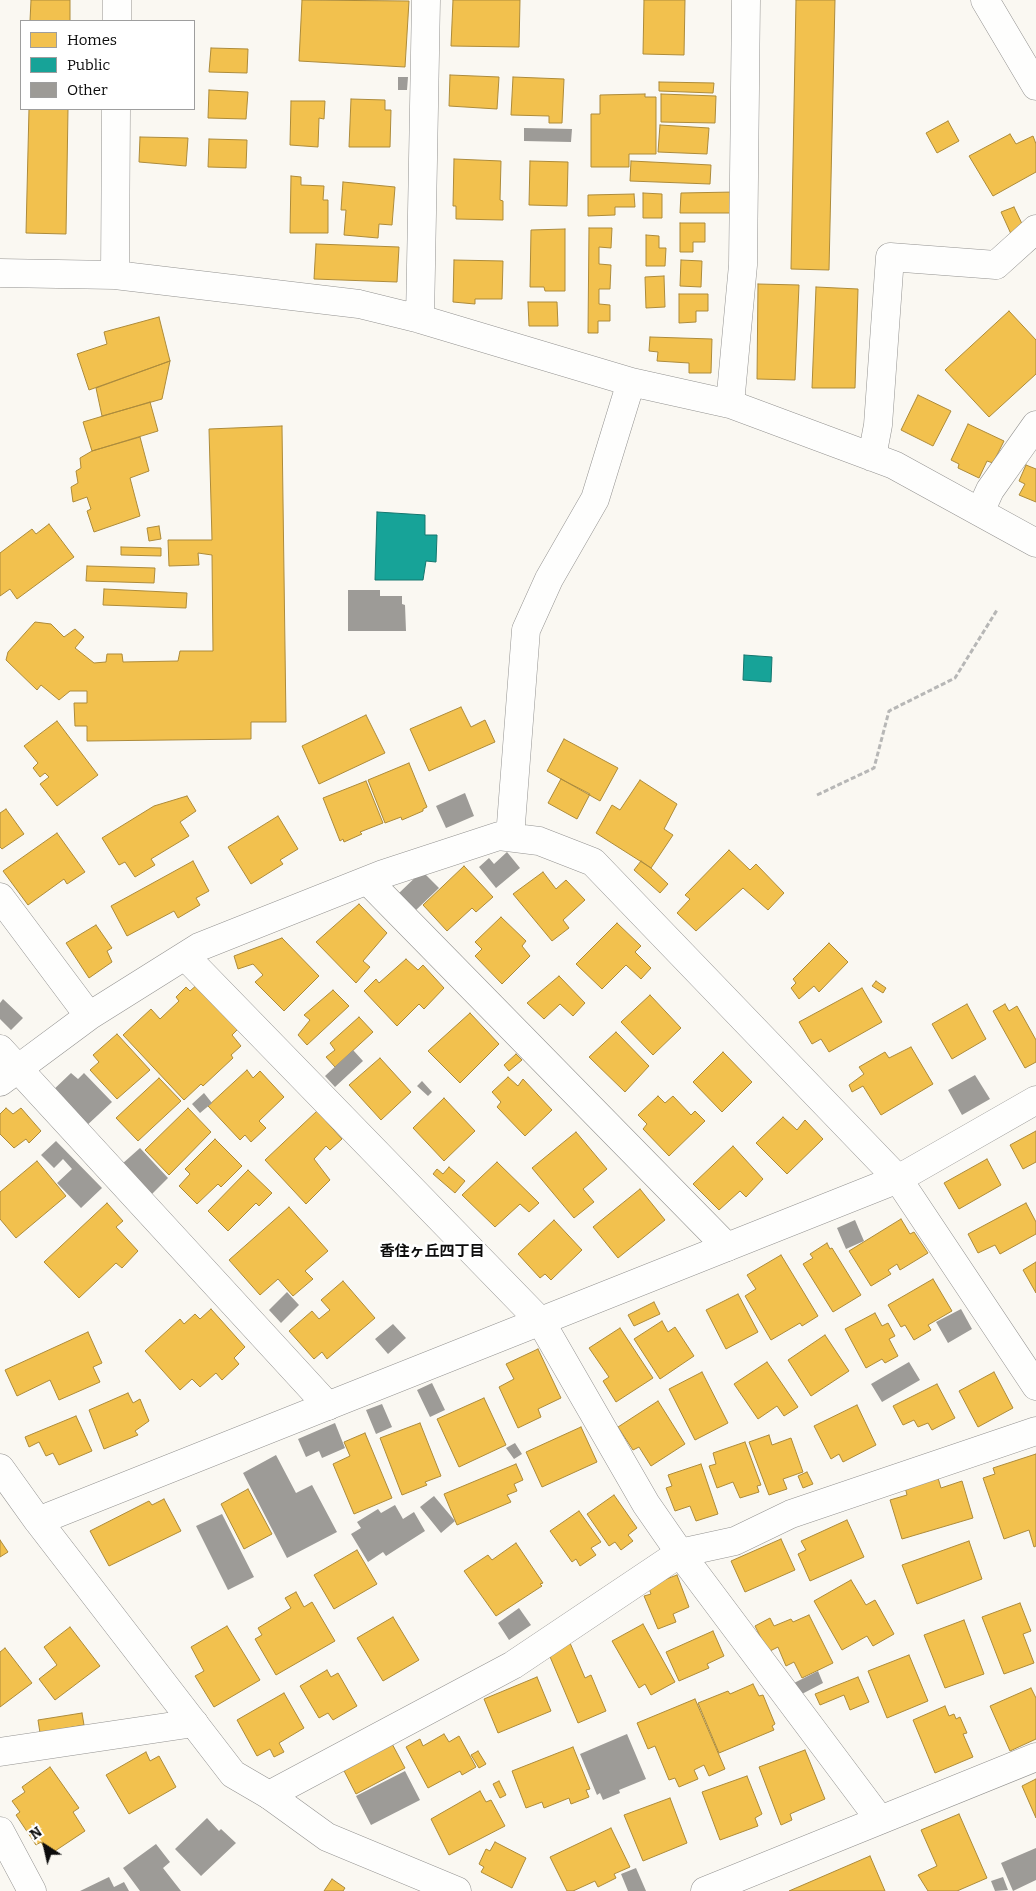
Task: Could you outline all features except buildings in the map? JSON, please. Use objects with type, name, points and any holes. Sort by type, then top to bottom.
[{"type":"street","points":[[117,0],[117,20]]},
{"type":"street","points":[[420,319],[426,0]]},
{"type":"street","points":[[730,404],[744,265],[746,0]]},
{"type":"street","points":[[985,0],[1036,86]]},
{"type":"street","points":[[116,110],[116,274]]},
{"type":"street","points":[[872,457],[878,425],[890,257],[996,265],[1036,229]]},
{"type":"street","points":[[0,272],[116,274],[359,304],[420,319],[630,382],[730,404],[894,465],[1036,543]]},
{"type":"street","points":[[510,837],[526,630],[549,579],[595,499],[630,382]]},
{"type":"street","points":[[980,512],[990,490],[1036,425]]},
{"type":"street","points":[[10,1075],[89,1016],[199,948],[368,880],[499,836],[539,841],[593,862],[898,1179],[1036,1386]]},
{"type":"street","points":[[368,880],[727,1247]]},
{"type":"street","points":[[0,896],[89,1016]]},
{"type":"street","points":[[185,956],[541,1322],[646,1504],[680,1553],[880,1820]]},
{"type":"street","points":[[0,1049],[10,1075],[328,1406]]},
{"type":"street","points":[[38,1521],[898,1179],[1036,1100]]},
{"type":"street","points":[[269,1795],[514,1666],[680,1553],[735,1541],[791,1514],[1036,1431]]},
{"type":"street","points":[[0,1468],[38,1521],[233,1774],[269,1795],[328,1837],[456,1891]]},
{"type":"street","points":[[0,1752],[194,1723]]},
{"type":"street","points":[[705,1891],[1036,1757]]},
{"type":"street","points":[[0,1831],[32,1891]]},
{"type":"path","points":[[817,795],[874,768],[889,711],[955,678],[997,610]]},
{"type":"district","name":"香住ヶ丘四丁目","points":[[432,1252]]}]
